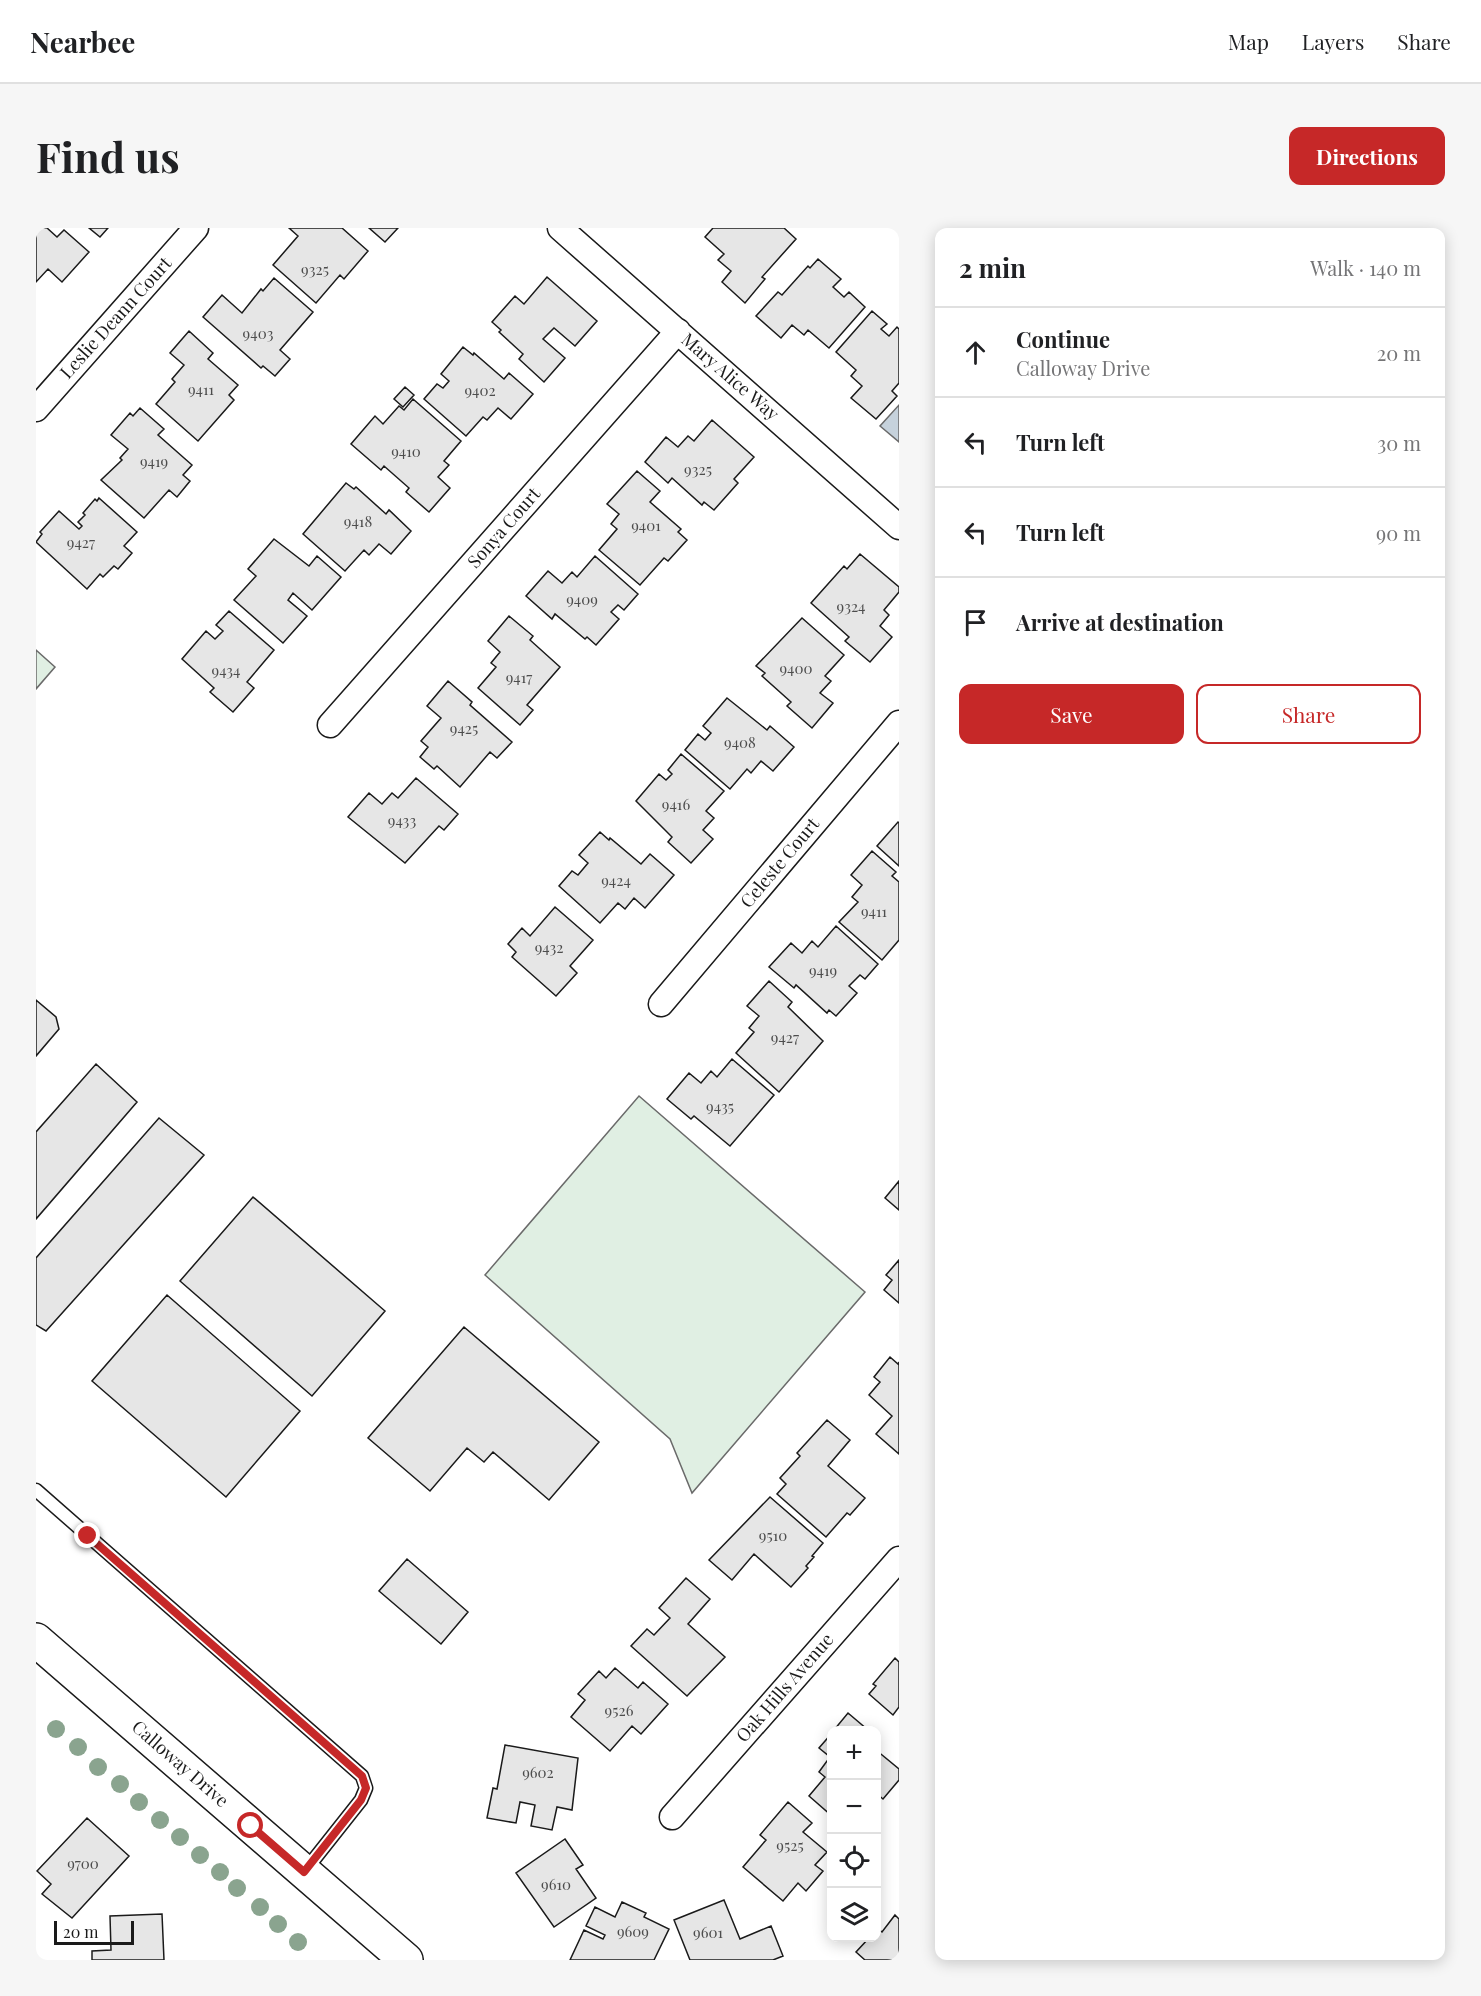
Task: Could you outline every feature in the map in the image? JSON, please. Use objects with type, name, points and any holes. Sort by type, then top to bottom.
[{"type":"main road","name":"Calloway Drive","points":[[36,1640],[406,1960]]},
{"type":"street","name":"Leslie Deann Court","points":[[36,409],[196,228]]},
{"type":"street","name":"Mary Alice Way","points":[[560,228],[899,527]]},
{"type":"street","name":"Sonya Court","points":[[330,725],[678,331]]},
{"type":"street","name":"Celeste Court","points":[[661,1004],[899,723]]},
{"type":"street","name":"Oak Hills Avenue","points":[[672,1817],[899,1559]]},
{"type":"lane","points":[[36,1490],[362,1776],[366,1788],[361,1800],[304,1872]]},
{"type":"green space","points":[[36,650],[55,667],[36,689]]},
{"type":"green space","points":[[639,1096],[865,1292],[692,1493],[670,1439],[485,1275]]},
{"type":"shaded area","points":[[899,405],[899,442],[880,426]]},
{"type":"building","points":[[36,228],[47,228],[57,237],[64,230],[89,252],[62,282],[48,269],[36,282]]},
{"type":"building","points":[[89,228],[108,228],[100,237]]},
{"type":"building","points":[[289,228],[342,228],[368,251],[344,279],[340,275],[316,303],[273,265],[298,236]]},
{"type":"building","points":[[369,228],[398,228],[385,242]]},
{"type":"building","points":[[713,228],[784,228],[796,239],[762,277],[765,279],[745,303],[722,282],[731,271],[718,260],[724,254],[705,237]]},
{"type":"building","points":[[818,259],[841,279],[833,287],[844,297],[849,292],[865,307],[829,348],[808,330],[804,335],[792,325],[781,338],[756,316],[778,292],[782,295],[808,266],[810,268]]},
{"type":"building","points":[[547,277],[597,321],[575,346],[554,328],[543,339],[565,358],[544,382],[519,359],[523,354],[499,332],[501,330],[492,322],[515,296],[524,304]]},
{"type":"building","points":[[274,278],[313,312],[280,350],[290,359],[275,376],[263,366],[261,368],[203,317],[222,295],[242,313],[261,289],[263,291]]},
{"type":"building","points":[[872,311],[887,324],[881,329],[889,336],[897,327],[899,329],[899,383],[892,391],[897,396],[876,419],[851,398],[862,386],[851,376],[856,370],[836,352]]},
{"type":"building","points":[[189,331],[213,353],[208,359],[238,385],[229,395],[234,400],[198,441],[156,404],[175,382],[172,379],[184,365],[170,353]]},
{"type":"building","points":[[463,347],[473,355],[474,353],[504,379],[509,373],[533,394],[511,419],[498,408],[487,420],[483,417],[466,436],[424,399],[437,384],[443,388],[449,381],[441,374]]},
{"type":"building","points":[[405,387],[414,395],[403,407],[394,399]]},
{"type":"building","points":[[413,399],[461,441],[444,461],[449,465],[438,477],[450,488],[429,512],[406,492],[409,488],[384,466],[381,470],[351,444],[375,416],[383,424],[399,406],[404,410]]},
{"type":"building","points":[[140,408],[164,429],[158,435],[192,465],[183,475],[190,481],[177,497],[169,490],[144,518],[101,480],[122,460],[120,458],[128,449],[111,435],[130,413],[133,416]]},
{"type":"building","points":[[712,420],[754,457],[734,479],[738,483],[714,510],[704,502],[702,505],[672,478],[668,483],[645,462],[666,437],[678,447],[688,436],[694,441]]},
{"type":"building","points":[[637,471],[660,491],[650,502],[681,529],[678,532],[687,540],[668,561],[664,558],[640,585],[599,550],[617,529],[611,524],[619,514],[607,504]]},
{"type":"building","points":[[346,483],[354,489],[356,487],[386,514],[389,510],[411,531],[391,554],[379,544],[369,555],[364,550],[345,571],[303,534]]},
{"type":"building","points":[[99,498],[137,532],[124,546],[132,553],[118,569],[114,566],[103,577],[100,574],[87,589],[36,542],[42,534],[40,532],[59,511],[79,529],[82,526],[78,522],[85,515],[83,513],[95,499],[97,501]]},
{"type":"building","points":[[274,539],[309,566],[317,556],[341,577],[312,610],[293,593],[288,600],[307,616],[283,643],[234,600],[256,576],[248,569]]},
{"type":"building","points":[[860,554],[899,587],[899,592],[884,610],[889,615],[880,626],[892,637],[870,662],[845,641],[849,637],[811,603],[844,566],[847,569]]},
{"type":"building","points":[[595,556],[638,594],[624,610],[618,605],[611,612],[619,619],[596,645],[587,637],[585,639],[555,614],[552,619],[526,596],[548,571],[562,583],[572,572],[577,577]]},
{"type":"building","points":[[229,611],[274,650],[247,682],[254,688],[233,712],[210,692],[214,688],[182,659],[206,631],[215,639],[223,631],[216,625]]},
{"type":"building","points":[[509,616],[533,636],[530,640],[560,667],[527,705],[533,710],[520,725],[478,688],[496,667],[491,663],[500,652],[488,641]]},
{"type":"building","points":[[802,618],[844,655],[825,676],[831,681],[820,693],[833,703],[812,728],[787,706],[791,702],[762,676],[765,673],[756,666]]},
{"type":"building","points":[[448,681],[472,702],[470,705],[512,742],[497,758],[490,752],[460,787],[437,766],[434,769],[420,757],[428,747],[421,741],[441,718],[427,706]]},
{"type":"building","points":[[727,698],[767,730],[770,726],[794,747],[773,771],[761,761],[751,773],[747,769],[730,789],[685,750],[698,734],[705,740],[711,733],[703,726]]},
{"type":"building","points":[[681,754],[724,791],[706,811],[714,818],[703,830],[713,839],[691,863],[668,842],[672,837],[636,801],[659,774],[666,780],[672,774],[668,770]]},
{"type":"building","points":[[416,778],[458,814],[444,830],[439,826],[405,863],[348,817],[369,793],[382,804],[392,793],[398,798]]},
{"type":"building","points":[[899,823],[899,866],[877,846]]},
{"type":"building","points":[[600,832],[641,864],[650,854],[674,875],[645,908],[634,898],[625,909],[618,903],[600,923],[559,886],[572,871],[578,875],[588,863],[579,855]]},
{"type":"building","points":[[872,851],[896,872],[892,876],[899,882],[899,940],[882,960],[839,922],[858,902],[852,897],[862,885],[851,875]]},
{"type":"building","points":[[555,907],[593,940],[570,966],[577,973],[556,996],[512,957],[516,952],[508,944],[522,928],[530,936]]},
{"type":"building","points":[[836,926],[878,964],[865,979],[860,975],[849,986],[857,993],[836,1016],[829,1010],[827,1013],[796,985],[794,988],[769,967],[791,943],[802,953],[812,941],[818,947]]},
{"type":"building","points":[[769,981],[792,1002],[788,1007],[823,1041],[779,1092],[736,1053],[754,1032],[749,1028],[759,1016],[747,1006]]},
{"type":"building","points":[[36,1000],[56,1017],[59,1029],[36,1056]]},
{"type":"building","points":[[732,1059],[774,1095],[730,1146],[694,1116],[691,1119],[667,1099],[689,1073],[701,1083],[711,1071],[717,1077]]},
{"type":"building","points":[[96,1064],[137,1102],[36,1219],[36,1132]]},
{"type":"building","points":[[159,1118],[204,1155],[46,1331],[36,1325],[36,1258]]},
{"type":"building","points":[[899,1181],[899,1210],[885,1198]]},
{"type":"building","points":[[253,1197],[385,1311],[312,1396],[180,1281]]},
{"type":"building","points":[[899,1260],[899,1303],[884,1290],[892,1280],[886,1275]]},
{"type":"building","points":[[167,1295],[300,1411],[226,1497],[92,1381]]},
{"type":"building","points":[[464,1327],[599,1442],[549,1500],[493,1452],[484,1462],[467,1448],[430,1491],[368,1438]]},
{"type":"building","points":[[890,1357],[898,1364],[899,1362],[899,1454],[876,1434],[892,1416],[869,1395],[880,1382],[874,1377]]},
{"type":"building","points":[[827,1420],[850,1440],[828,1466],[865,1498],[850,1515],[847,1513],[826,1537],[777,1494],[786,1484],[780,1478],[800,1456],[797,1453]]},
{"type":"building","points":[[770,1497],[823,1543],[806,1566],[808,1568],[791,1587],[754,1554],[732,1580],[709,1560]]},
{"type":"building","points":[[407,1559],[468,1612],[441,1644],[379,1591]]},
{"type":"building","points":[[686,1578],[710,1599],[688,1624],[725,1657],[687,1696],[631,1646],[647,1629],[654,1635],[670,1618],[659,1608]]},
{"type":"building","points":[[895,1658],[899,1662],[899,1707],[893,1715],[869,1694],[876,1686],[873,1684]]},
{"type":"building","points":[[615,1668],[638,1688],[643,1682],[668,1704],[641,1734],[632,1726],[610,1751],[571,1717],[585,1700],[578,1694],[599,1671],[606,1678]]},
{"type":"building","points":[[848,1713],[863,1726],[837,1726]]},
{"type":"building","points":[[827,1739],[827,1755],[819,1748]]},
{"type":"building","points":[[505,1745],[578,1758],[572,1810],[557,1807],[552,1830],[531,1826],[535,1805],[520,1802],[516,1823],[487,1818],[493,1788],[497,1789]]},
{"type":"building","points":[[881,1754],[899,1769],[899,1780],[883,1799],[881,1797]]},
{"type":"building","points":[[827,1761],[827,1812],[809,1796],[825,1777],[819,1772]]},
{"type":"building","points":[[788,1802],[812,1823],[803,1832],[827,1852],[815,1865],[823,1871],[806,1891],[798,1883],[783,1901],[743,1867],[766,1840],[760,1835]]},
{"type":"building","points":[[87,1818],[129,1856],[72,1918],[42,1894],[51,1884],[37,1871]]},
{"type":"building","points":[[565,1839],[583,1865],[576,1869],[596,1898],[554,1927],[516,1873]]},
{"type":"building","points":[[724,1900],[740,1939],[771,1926],[783,1956],[773,1960],[690,1960],[674,1920]]},
{"type":"building","points":[[622,1902],[646,1913],[644,1917],[669,1929],[654,1960],[570,1960],[584,1930],[603,1939],[605,1935],[586,1926],[595,1907],[615,1917]]},
{"type":"building","points":[[162,1914],[164,1960],[92,1960],[92,1951],[111,1950],[110,1916]]},
{"type":"building","points":[[895,1915],[899,1919],[899,1960],[865,1960],[856,1952],[865,1942],[881,1942],[882,1932]]},
{"type":"route","points":[[88,1536],[362,1776],[366,1788],[361,1800],[304,1872],[251,1826]]}]
